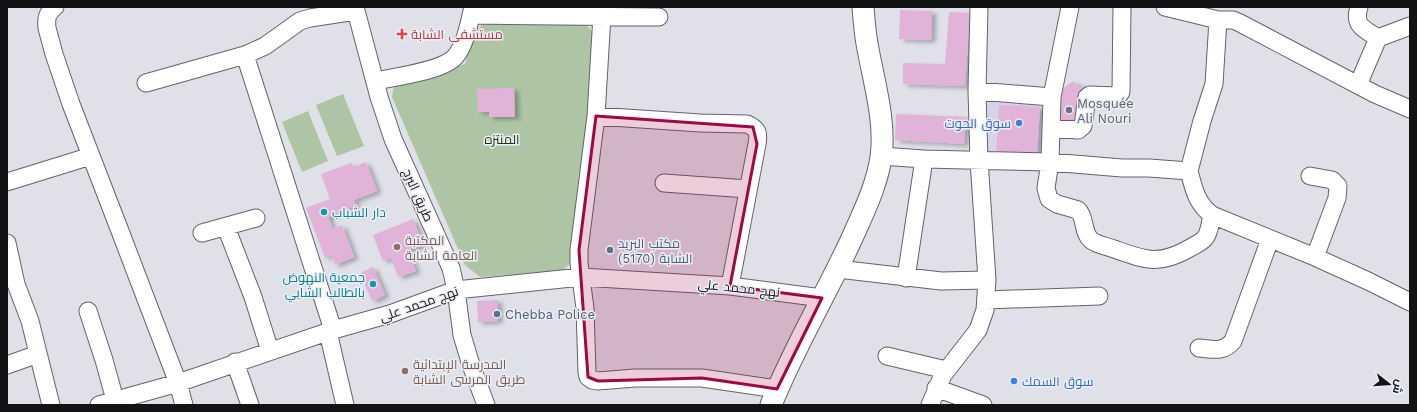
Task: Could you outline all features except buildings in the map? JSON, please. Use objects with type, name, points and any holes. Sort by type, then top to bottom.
[{"type":"main road","points":[[774,397],[822,298],[838,269],[866,206],[874,185],[881,156],[878,100],[867,47],[863,7]]},
{"type":"street","points":[[55,7],[48,14],[46,20],[48,34],[63,83],[178,383],[184,405]]},
{"type":"street","points":[[930,405],[936,388],[946,370],[978,330],[985,310],[987,280],[979,160],[977,91],[979,7]]},
{"type":"street","points":[[1070,7],[1052,97],[1050,162],[1046,188],[1049,199],[1057,204],[1078,210],[1083,217],[1086,232],[1092,241],[1149,260],[1158,260],[1168,257],[1186,250],[1202,241],[1208,232],[1212,214]]},
{"type":"street","points":[[1052,128],[1078,130],[1082,128],[1087,97],[1090,95],[1118,96],[1121,92],[1122,7]]},
{"type":"street","points":[[1165,7],[1218,20],[1233,20],[1247,25],[1358,85],[1410,108]]},
{"type":"street","points":[[1359,7],[1357,16],[1360,26],[1378,38]]},
{"type":"street","points":[[146,83],[245,55],[265,46],[300,22],[310,18],[356,9]]},
{"type":"street","name":"طريق البرج","points":[[356,9],[385,117],[393,139],[451,268],[456,290],[462,335],[471,366],[486,405]]},
{"type":"street","points":[[375,81],[434,68],[447,63],[455,56],[466,36],[472,11],[659,16]]},
{"type":"street","points":[[602,15],[596,116],[581,229],[579,263],[585,308],[588,377],[592,380],[605,381],[635,378],[702,378],[774,397]]},
{"type":"street","points":[[1218,20],[1214,84],[1189,171],[1199,201],[1204,209],[1212,214],[1368,280],[1410,302]]},
{"type":"street","points":[[1358,85],[1378,38],[1410,26]]},
{"type":"street","points":[[245,55],[330,331],[345,405]]},
{"type":"street","points":[[977,91],[1052,97]]},
{"type":"street","points":[[596,116],[700,123],[747,124],[757,131],[758,137],[730,286]]},
{"type":"street","points":[[7,182],[91,156]]},
{"type":"street","points":[[881,156],[924,159],[1050,162],[1122,168],[1149,168],[1189,171]]},
{"type":"street","points":[[906,278],[924,159]]},
{"type":"street","points":[[1310,176],[1332,180],[1338,186],[1339,190],[1338,198],[1315,257]]},
{"type":"street","points":[[664,183],[748,189]]},
{"type":"street","points":[[202,233],[256,218]]},
{"type":"street","points":[[226,227],[253,298],[270,351]]},
{"type":"street","points":[[1199,348],[1219,350],[1228,348],[1233,342],[1270,239]]},
{"type":"street","points":[[7,243],[16,284],[30,321],[52,405]]},
{"type":"street","points":[[838,269],[941,281],[987,280]]},
{"type":"street","name":"نهج محمد علي","points":[[107,403],[178,383],[235,362],[330,331],[390,314],[456,290],[581,277],[730,286],[822,298]]},
{"type":"street","points":[[986,300],[1099,296]]},
{"type":"street","points":[[88,311],[102,354],[107,403]]},
{"type":"street","points":[[7,365],[38,354]]},
{"type":"street","points":[[887,356],[946,370]]},
{"type":"street","points":[[235,362],[250,405]]},
{"type":"street","points":[[936,388],[983,405]]},
{"type":"highlighted area","points":[[596,116],[753,127],[757,144],[730,286],[822,298],[777,389],[702,378],[598,381],[588,377],[579,250]]},
{"type":"shaded area","name":"سوق الحوت","points":[[982,86],[1056,91],[1054,159],[984,156]]},
{"type":"green space","name":"المنتزه","points":[[486,21],[585,24],[594,33],[585,163],[579,170],[572,256],[569,265],[561,271],[480,277],[465,265],[392,97],[394,86],[400,80],[465,64],[475,35],[481,25]]},
{"type":"green space","points":[[343,94],[364,146],[337,156],[316,105]]},
{"type":"green space","points":[[308,111],[328,161],[302,172],[282,122]]},
{"type":"place","name":"مستشفى الشابة","points":[[402,34]]},
{"type":"place","name":"Mosquée Ali Nouri","points":[[1069,110]]},
{"type":"place","name":"سوق الحوت","points":[[1019,123]]},
{"type":"place","name":"دار الشباب","points":[[324,212]]},
{"type":"place","name":"المكتبة العامة الشابة","points":[[397,247]]},
{"type":"place","name":"مكتب البريد الشابة (5170)","points":[[610,250]]},
{"type":"place","name":"جمعية النهوض بالطالب الشابي","points":[[373,284]]},
{"type":"place","name":"Chebba Police","points":[[497,314]]},
{"type":"place","name":"المدرسة الإبتدائية طريق المرسى الشابة","points":[[405,371]]},
{"type":"place","name":"سوق السمك","points":[[1014,381]]}]
